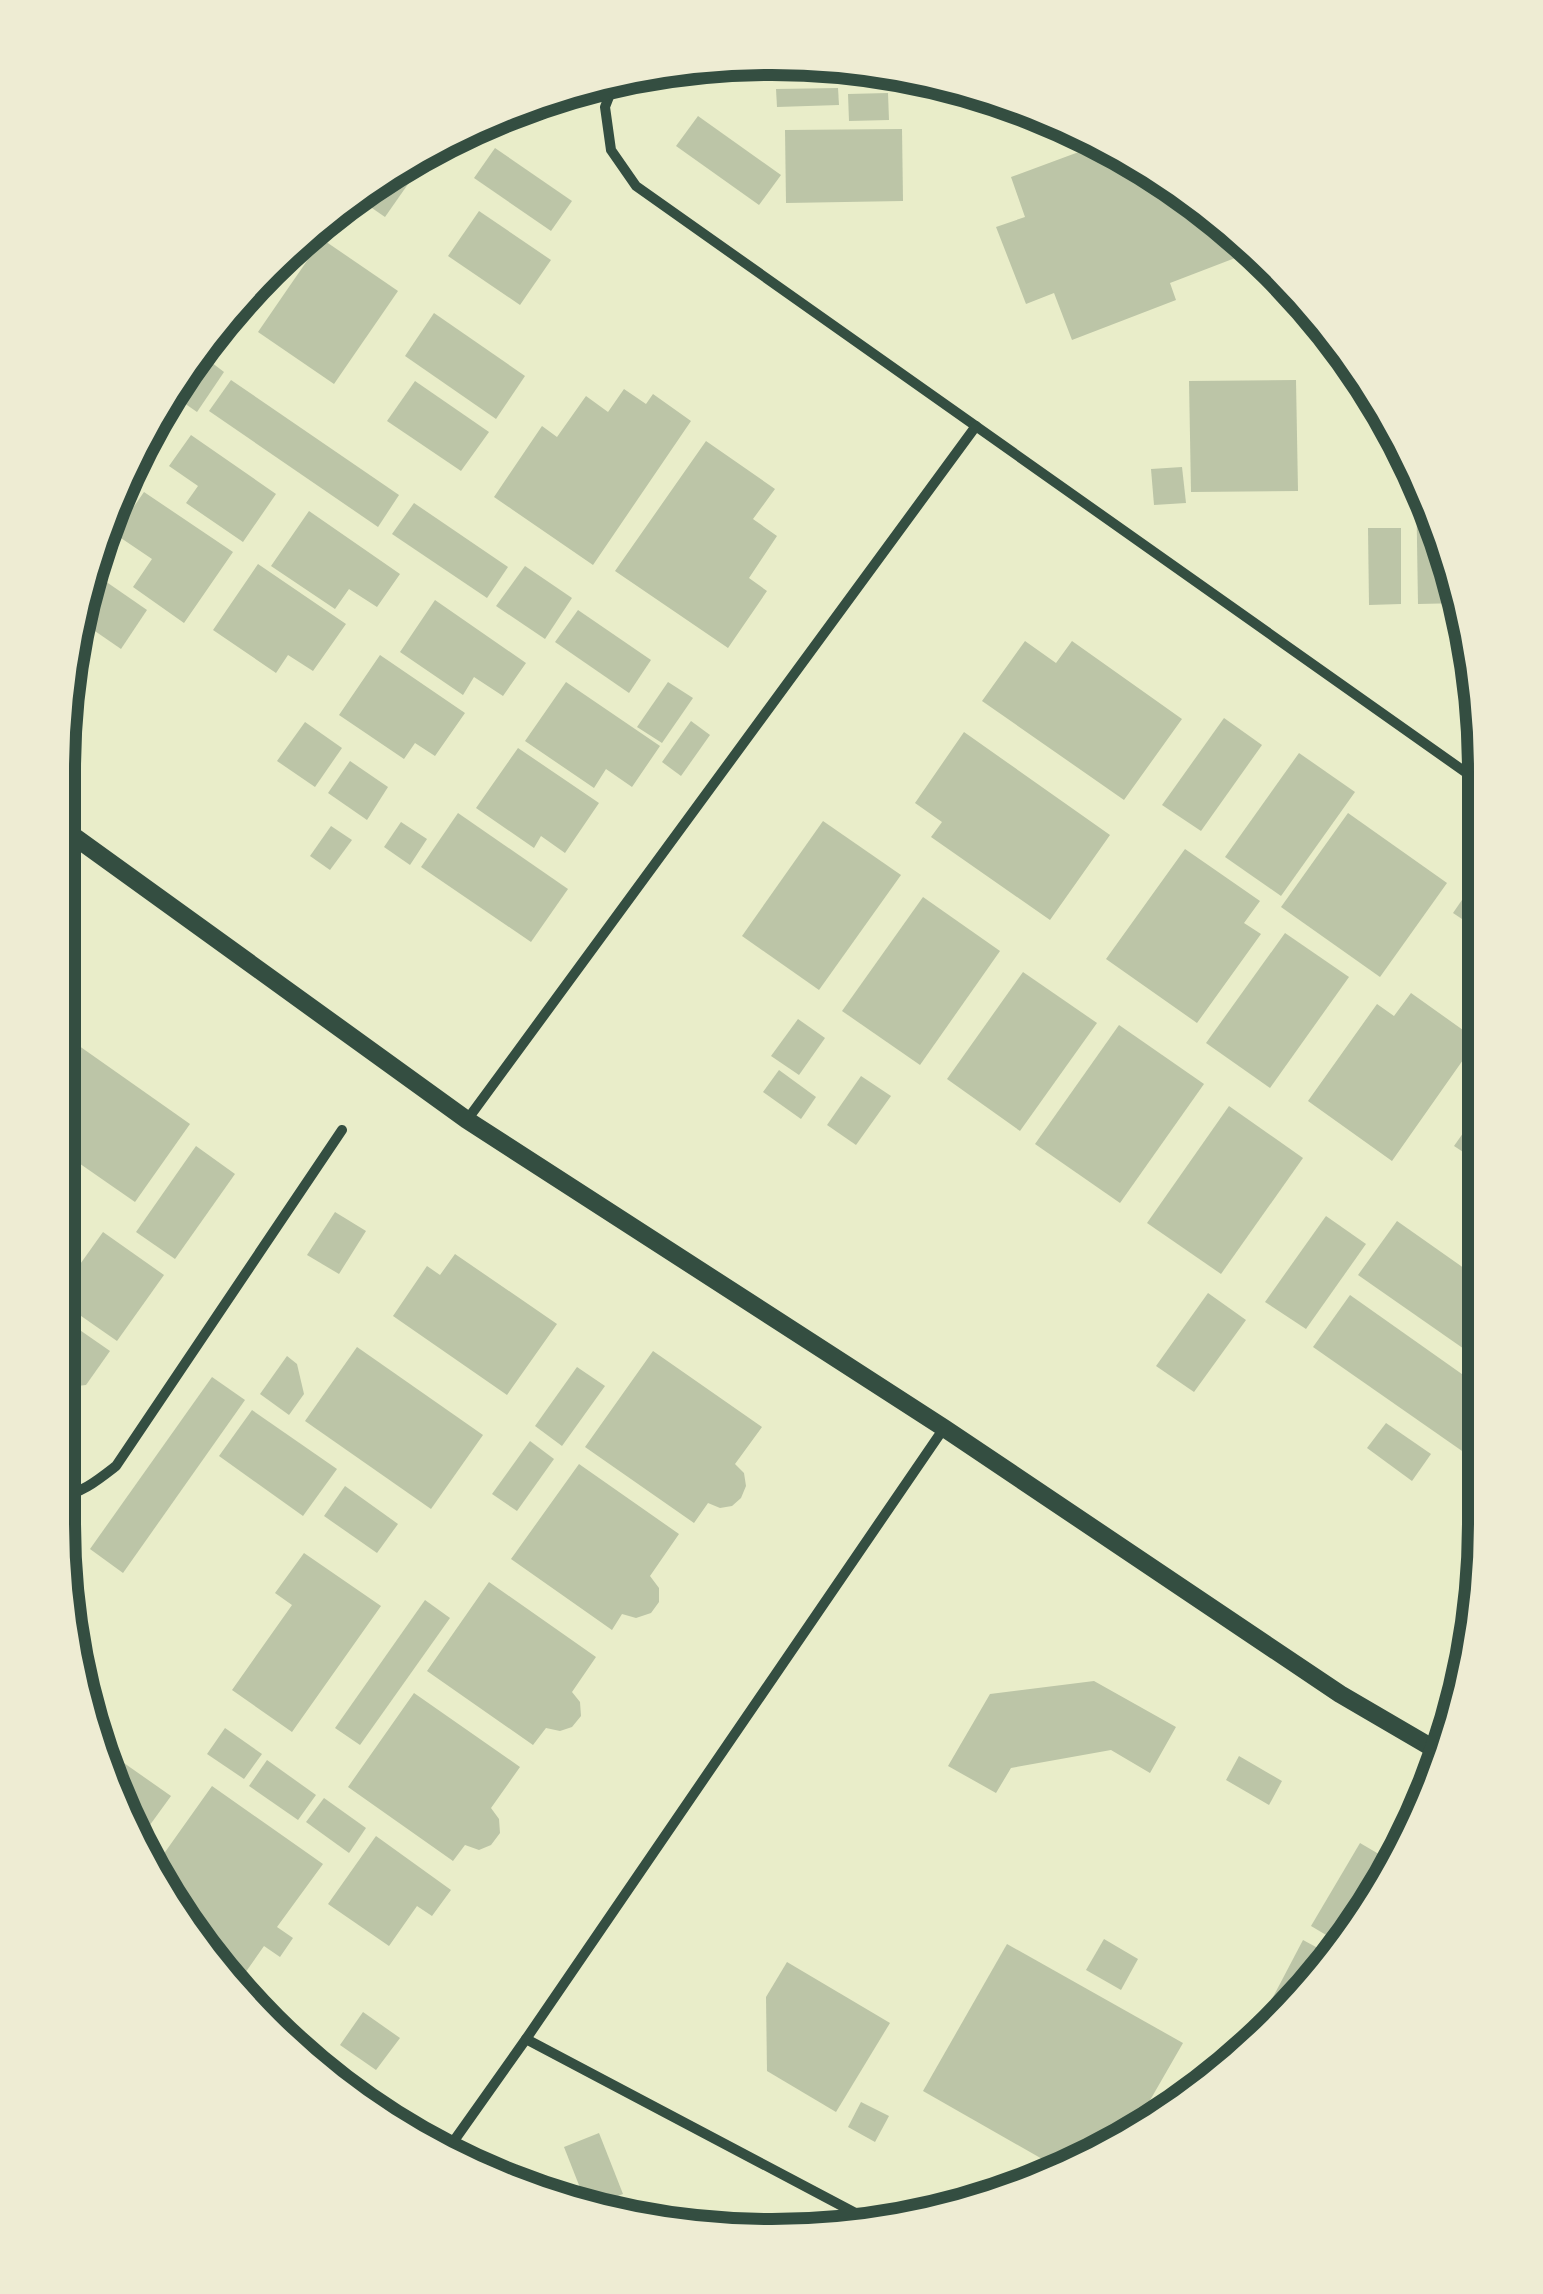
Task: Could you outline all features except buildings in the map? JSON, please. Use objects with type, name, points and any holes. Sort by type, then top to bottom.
[{"type":"street","points":[[610,94],[605,107],[611,150],[636,186],[1468,774]]},
{"type":"street","points":[[467,1120],[976,426]]},
{"type":"street","points":[[75,837],[467,1120],[944,1428],[1340,1694],[1430,1748]]},
{"type":"street","points":[[75,1493],[116,1466],[342,1130]]},
{"type":"street","points":[[453,2142],[944,1428]]},
{"type":"street","points":[[526,2039],[856,2214]]}]
